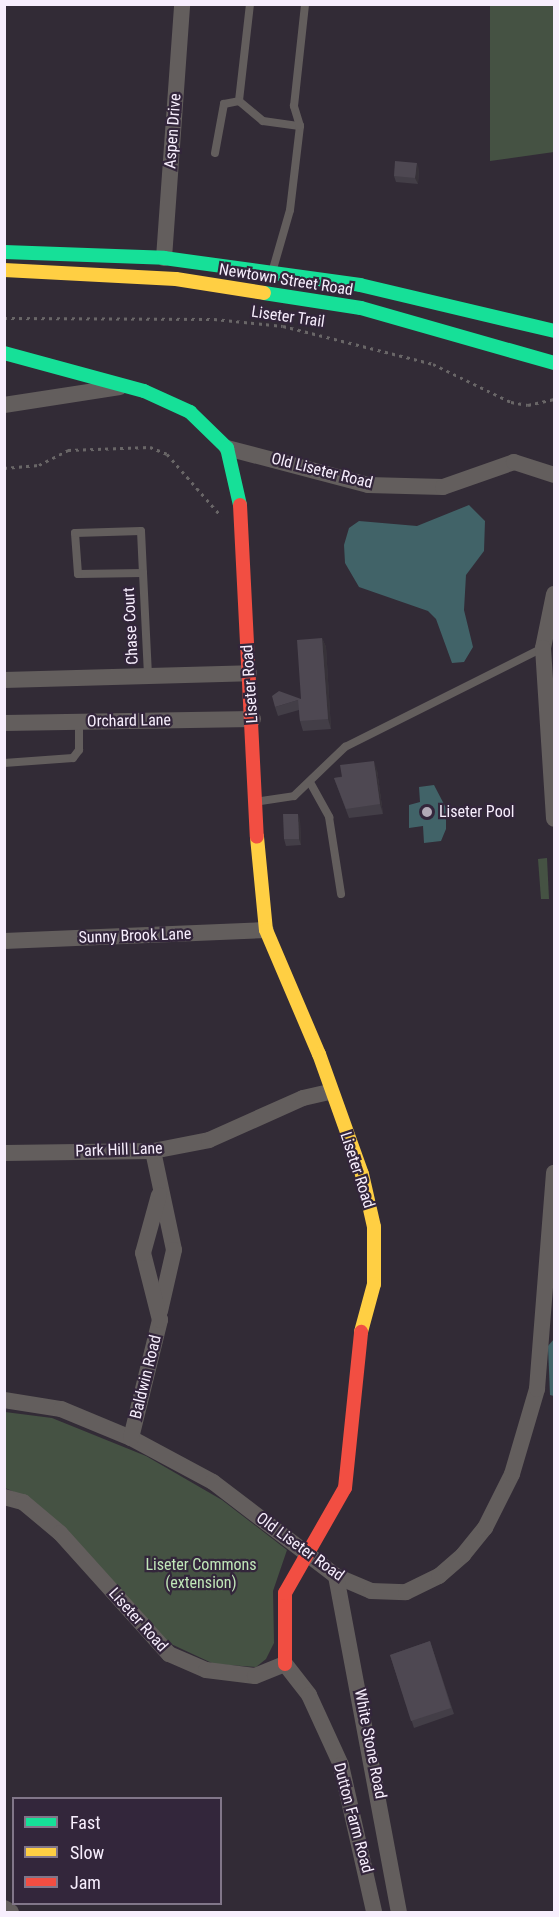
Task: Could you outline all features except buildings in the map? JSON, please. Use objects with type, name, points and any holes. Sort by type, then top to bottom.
[{"type":"street","name":"Aspen Drive","points":[[164,258],[182,4]]},
{"type":"street","name":"Newtown Street Road","points":[[4,252],[164,258],[272,272],[360,285],[555,331]]},
{"type":"street","name":"Newtown Street Road","points":[[4,270],[176,279],[362,308],[555,363]]},
{"type":"street","points":[[485,342],[488,314]]},
{"type":"street","name":"Liseter Road","points":[[4,353],[121,387],[190,412],[227,448],[239,485],[253,719],[253,802],[266,930],[330,1092],[372,1216],[374,1284],[356,1352],[345,1488],[305,1552],[285,1593],[285,1664],[255,1676],[206,1670],[169,1654],[60,1533],[23,1502],[4,1497]]},
{"type":"street","name":"Liseter Road","points":[[4,405],[121,387]]},
{"type":"street","name":"Old Liseter Road","points":[[227,448],[368,485],[443,487],[514,462],[555,475]]},
{"type":"street","points":[[555,594],[543,648],[555,819]]},
{"type":"street","points":[[4,680],[249,673]]},
{"type":"street","name":"Orchard Lane","points":[[4,723],[253,719]]},
{"type":"street","name":"Sunny Brook Lane","points":[[4,941],[266,930]]},
{"type":"street","name":"Park Hill Lane","points":[[4,1154],[153,1151],[209,1140],[303,1098],[330,1092]]},
{"type":"street","name":"Baldwin Road","points":[[131,1438],[174,1250],[159,1195],[153,1151]]},
{"type":"street","name":"Old Liseter Road","points":[[4,1400],[61,1409],[131,1438],[213,1482],[336,1576],[371,1592],[406,1592],[439,1576],[485,1528],[512,1474],[537,1389],[555,1173]]},
{"type":"street","name":"Baldwin Road","points":[[159,1195],[143,1253],[160,1318]]},
{"type":"street","name":"White Stone Road","points":[[336,1576],[399,1912]]},
{"type":"street","name":"Dutton Farm Road","points":[[285,1664],[309,1695],[340,1765],[374,1912]]},
{"type":"street","points":[[4,1908],[11,1912]]},
{"type":"lane","points":[[239,101],[250,4]]},
{"type":"lane","points":[[272,272],[290,210],[300,126],[294,106],[305,4]]},
{"type":"lane","points":[[239,101],[263,121],[300,126]]},
{"type":"lane","points":[[215,153],[224,104],[239,101]]},
{"type":"lane","name":"Chase Court","points":[[143,573],[78,574],[75,533],[141,531],[148,677]]},
{"type":"lane","points":[[253,802],[294,796],[310,784],[345,747],[543,648]]},
{"type":"lane","points":[[4,763],[73,758],[79,750],[79,722]]},
{"type":"lane","points":[[310,784],[329,817],[341,894]]},
{"type":"path","name":"Liseter Trail","points":[[4,318],[214,319],[283,326],[433,364],[511,402],[528,405],[555,399]]},
{"type":"path","points":[[4,468],[39,465],[68,450],[150,447],[167,454],[227,528]]},
{"type":"green space","points":[[490,5],[554,5],[554,152],[490,161]]},
{"type":"green space","points":[[547,858],[549,899],[541,899],[538,859]]},
{"type":"green space","name":"Liseter Commons (extension)","points":[[5,1412],[52,1418],[146,1456],[222,1500],[287,1550],[273,1591],[274,1643],[266,1659],[256,1667],[214,1664],[169,1643],[19,1494],[5,1488]]},
{"type":"shaded area","points":[[469,505],[485,521],[484,551],[466,575],[464,610],[473,647],[464,662],[452,663],[436,619],[428,611],[359,587],[345,563],[344,545],[349,528],[359,521],[417,526]]},
{"type":"shaded area","name":"Liseter Pool","points":[[434,785],[446,808],[446,829],[441,841],[424,843],[423,826],[409,828],[409,805],[420,802],[419,787]]},
{"type":"shaded area","points":[[554,1339],[554,1396],[550,1395],[548,1346]]},
{"type":"traffic: fast","points":[[4,252],[164,258],[360,285],[554,331]]},
{"type":"traffic: fast","points":[[264,293],[361,308],[554,363]]},
{"type":"traffic: fast","points":[[4,353],[144,391],[190,412],[227,448],[240,505]]},
{"type":"traffic: slow","points":[[4,270],[176,279],[264,293]]},
{"type":"traffic: slow","points":[[257,837],[266,930],[319,1054],[362,1174],[374,1227],[374,1284],[361,1332]]},
{"type":"traffic: jam","points":[[240,505],[257,837]]},
{"type":"traffic: jam","points":[[285,1664],[285,1593],[345,1488],[361,1332]]},
{"type":"place","name":"Liseter Pool","points":[[427,812]]}]
